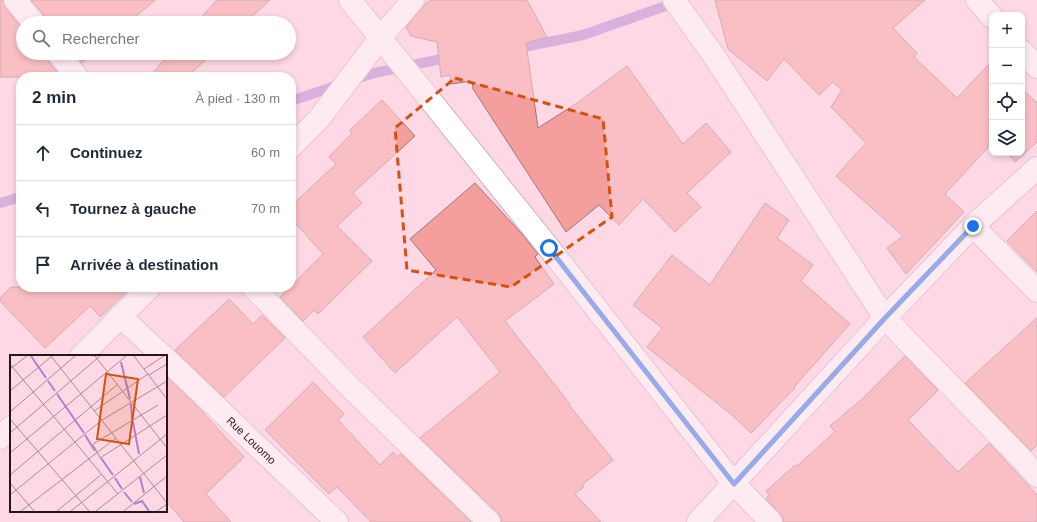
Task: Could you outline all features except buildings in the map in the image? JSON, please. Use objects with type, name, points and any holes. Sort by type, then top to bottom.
[{"type":"street","points":[[15,0],[28,16]]},
{"type":"street","points":[[350,0],[734,484],[771,522]]},
{"type":"street","points":[[296,142],[318,120],[380,36],[413,0]]},
{"type":"street","points":[[674,0],[712,53],[885,318],[1037,476]]},
{"type":"street","points":[[977,0],[989,14]]},
{"type":"street","points":[[1025,54],[1037,67]]},
{"type":"street","points":[[64,60],[73,72]]},
{"type":"street","points":[[698,522],[885,318],[973,226],[1037,168]]},
{"type":"street","points":[[973,226],[1037,292]]},
{"type":"street","points":[[82,355],[145,292]]},
{"type":"street","points":[[258,292],[348,385],[489,522]]},
{"type":"street","points":[[120,316],[162,355]]},
{"type":"street","name":"Rue Louomo","points":[[167,360],[337,522]]},
{"type":"street","points":[[0,438],[10,428]]},
{"type":"highlighted area","points":[[455,78],[603,119],[612,217],[511,287],[407,270],[395,128]]},
{"type":"waterway","points":[[514,49],[583,35],[677,2]]},
{"type":"waterway","points":[[296,99],[374,73],[451,57]]},
{"type":"waterway","points":[[0,203],[16,198]]},
{"type":"route","points":[[549,248],[734,484],[885,318],[973,226]]}]
